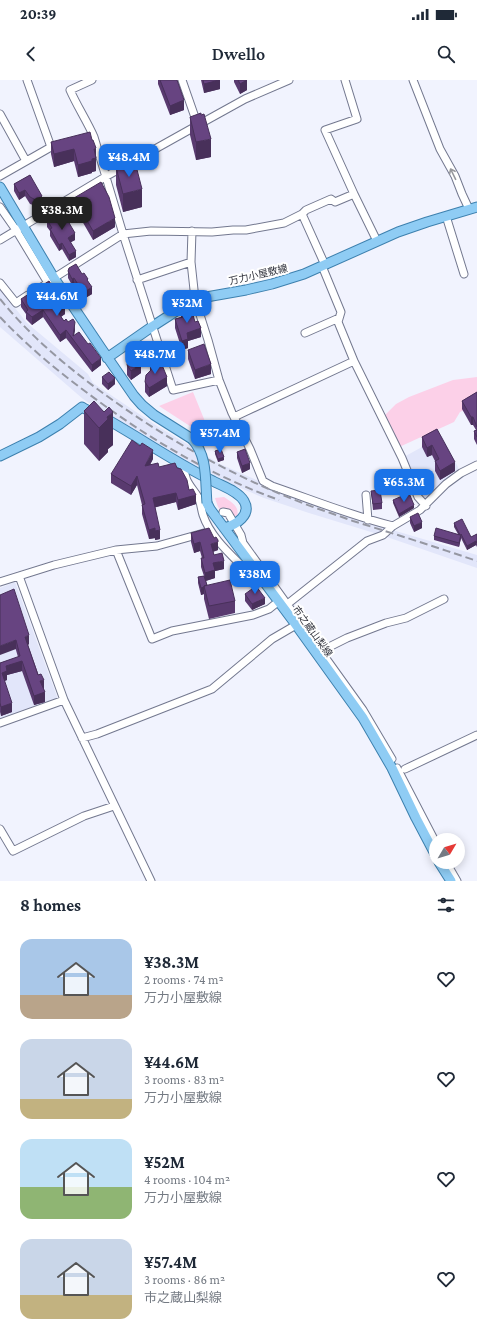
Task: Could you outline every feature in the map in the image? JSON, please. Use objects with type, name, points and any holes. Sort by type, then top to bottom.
[{"type":"main road","points":[[0,188],[19,228],[107,358]]},
{"type":"main road","name":"万力小屋敷線","points":[[107,358],[195,298],[246,290],[304,274],[398,232],[473,208]]},
{"type":"main road","name":"市之蔵山梨線","points":[[107,358],[142,405],[154,415],[192,439],[198,445],[205,467],[207,503],[210,509],[253,567],[283,604],[296,625],[319,652],[363,718],[392,768],[429,843]]},
{"type":"main road","points":[[0,456],[39,437],[60,424],[82,407],[102,417],[185,467],[234,492],[243,500],[246,508],[245,512],[242,519],[235,524],[224,528]]},
{"type":"main road","points":[[443,869],[450,881]]},
{"type":"street","points":[[27,80],[51,147]]},
{"type":"street","points":[[92,80],[70,90],[77,106],[90,127],[91,138],[105,177],[173,390],[219,380]]},
{"type":"street","points":[[182,80],[198,125]]},
{"type":"street","points":[[0,240],[105,177],[198,125],[245,100],[289,80]]},
{"type":"street","points":[[345,80],[357,119],[325,130],[377,241]]},
{"type":"street","points":[[413,80],[440,149],[462,194],[473,208]]},
{"type":"street","points":[[0,114],[26,161]]},
{"type":"street","points":[[0,176],[51,147],[65,144]]},
{"type":"street","points":[[54,278],[123,234],[151,231],[212,232],[246,230],[284,223],[302,214],[306,210],[331,199],[335,202],[354,194]]},
{"type":"street","points":[[0,208],[19,228],[48,283],[16,303],[0,283]]},
{"type":"street","points":[[302,214],[324,266],[341,312],[338,322],[354,362],[402,458],[418,497],[426,506]]},
{"type":"street","points":[[446,216],[464,274]]},
{"type":"street","points":[[192,231],[191,262],[195,298],[219,380],[263,481],[272,486],[368,520],[393,526]]},
{"type":"street","points":[[137,280],[191,262]]},
{"type":"street","points":[[305,333],[339,318]]},
{"type":"street","points":[[234,417],[354,362]]},
{"type":"street","points":[[116,550],[152,639],[172,631],[253,615],[283,604],[367,541],[383,534],[393,526],[426,506],[446,484],[477,465]]},
{"type":"street","points":[[185,467],[184,474],[199,498],[203,515],[211,531],[244,568],[253,567]]},
{"type":"street","points":[[366,495],[368,520]]},
{"type":"street","points":[[223,512],[228,513],[241,535],[243,543],[283,604],[373,725],[431,833]]},
{"type":"street","points":[[0,582],[54,565],[116,550],[157,546],[211,531]]},
{"type":"street","points":[[19,576],[64,700],[150,881]]},
{"type":"street","points":[[319,652],[347,638],[386,623],[406,618],[444,599]]},
{"type":"street","points":[[82,738],[97,734],[212,689],[272,639],[296,625]]},
{"type":"street","points":[[0,724],[64,700]]},
{"type":"street","points":[[405,769],[477,735]]},
{"type":"street","points":[[0,829],[13,852],[84,816],[114,806]]},
{"type":"street","points":[[450,869],[457,881]]},
{"type":"shaded area","points":[[0,289],[27,323],[88,374],[93,383],[157,426],[220,464],[270,486],[379,526],[477,555],[477,568],[384,536],[264,498],[238,487],[168,452],[83,399],[0,327]]},
{"type":"shaded area","points":[[477,377],[477,404],[460,412],[454,422],[397,448],[382,418],[396,404],[409,397],[453,380]]},
{"type":"shaded area","points":[[193,392],[213,441],[159,406]]},
{"type":"shaded area","points":[[442,436],[461,473],[426,506],[402,458]]},
{"type":"shaded area","points":[[224,497],[236,507],[238,513],[237,517],[225,509],[221,511],[218,507],[215,498]]},
{"type":"shaded area","points":[[15,582],[59,702],[0,722],[0,588]]},
{"type":"building","points":[[160,80],[177,80],[184,100],[170,106]]},
{"type":"building","points":[[203,80],[219,80],[204,84]]},
{"type":"building","points":[[238,80],[247,80],[240,84]]},
{"type":"building","points":[[201,113],[201,115],[204,114],[211,139],[196,142],[190,117]]},
{"type":"building","points":[[90,132],[96,148],[94,149],[96,158],[92,159],[92,161],[78,165],[74,149],[54,154],[51,142]]},
{"type":"building","points":[[135,162],[142,189],[123,194],[116,167]]},
{"type":"building","points":[[30,175],[42,196],[36,200],[30,197],[25,190],[19,193],[14,184]]},
{"type":"building","points":[[101,182],[109,197],[115,218],[93,231],[74,198]]},
{"type":"building","points":[[62,211],[75,233],[68,238],[76,251],[69,255],[62,243],[59,245],[47,220],[49,219],[48,217],[53,214],[54,216]]},
{"type":"building","points":[[76,264],[82,274],[84,273],[92,287],[82,294],[78,288],[79,286],[74,278],[72,279],[68,271],[69,268]]},
{"type":"building","points":[[49,281],[65,306],[57,311],[64,321],[66,319],[68,322],[73,319],[75,322],[73,336],[79,332],[88,344],[90,343],[101,358],[92,365],[66,330],[60,335],[43,310],[32,317],[26,312],[28,310],[21,299]]},
{"type":"building","points":[[191,308],[195,322],[198,321],[201,328],[187,333],[188,339],[182,341],[175,319],[183,317],[181,311]]},
{"type":"building","points":[[204,344],[211,364],[195,370],[188,350]]},
{"type":"building","points":[[130,350],[141,363],[131,371],[127,365]]},
{"type":"building","points":[[157,360],[158,366],[162,365],[167,377],[149,388],[145,382],[146,375],[151,370],[150,363]]},
{"type":"building","points":[[109,372],[115,378],[108,384],[102,377]]},
{"type":"building","points":[[477,392],[477,427],[473,417],[471,417],[462,401]]},
{"type":"building","points":[[94,401],[104,412],[109,407],[113,412],[107,417],[108,419],[99,428],[84,411]]},
{"type":"building","points":[[437,429],[455,462],[440,471],[435,461],[439,459],[432,445],[427,448],[422,437]]},
{"type":"building","points":[[477,430],[477,437],[474,431]]},
{"type":"building","points":[[132,440],[140,446],[142,443],[153,450],[145,466],[158,463],[159,467],[175,463],[177,468],[181,469],[187,480],[189,490],[193,489],[196,495],[178,500],[176,493],[153,498],[160,530],[155,531],[155,528],[149,530],[142,505],[145,504],[137,476],[131,486],[111,474]]},
{"type":"building","points":[[221,449],[224,457],[218,459],[215,451]]},
{"type":"building","points":[[245,449],[250,463],[242,466],[237,452]]},
{"type":"building","points":[[380,490],[382,503],[373,504],[371,491]]},
{"type":"building","points":[[409,493],[414,505],[399,514],[393,500]]},
{"type":"building","points":[[418,513],[422,522],[414,526],[410,517]]},
{"type":"building","points":[[462,519],[471,537],[477,534],[477,543],[476,541],[467,546],[461,534],[459,543],[434,536],[436,528],[460,535],[454,523]]},
{"type":"building","points":[[209,528],[214,538],[216,537],[218,540],[218,542],[211,544],[214,555],[222,553],[224,561],[213,563],[215,570],[205,573],[201,558],[204,558],[200,542],[194,544],[191,533]]},
{"type":"building","points":[[204,576],[207,585],[201,588],[198,577]]},
{"type":"building","points":[[230,580],[235,601],[209,606],[204,586]]},
{"type":"building","points":[[256,586],[265,598],[252,604],[245,594]]},
{"type":"building","points":[[14,589],[29,635],[25,637],[38,675],[41,674],[44,680],[40,681],[45,692],[34,696],[22,661],[6,666],[7,671],[2,673],[12,703],[1,707],[0,663],[20,656],[16,640],[0,646],[0,595]]},
{"type":"railway","points":[[0,299],[37,339],[78,374],[130,412],[178,443],[252,482],[305,504],[477,561]]},
{"type":"railway","points":[[0,317],[23,340],[61,373],[143,432],[209,470],[279,500]]}]
